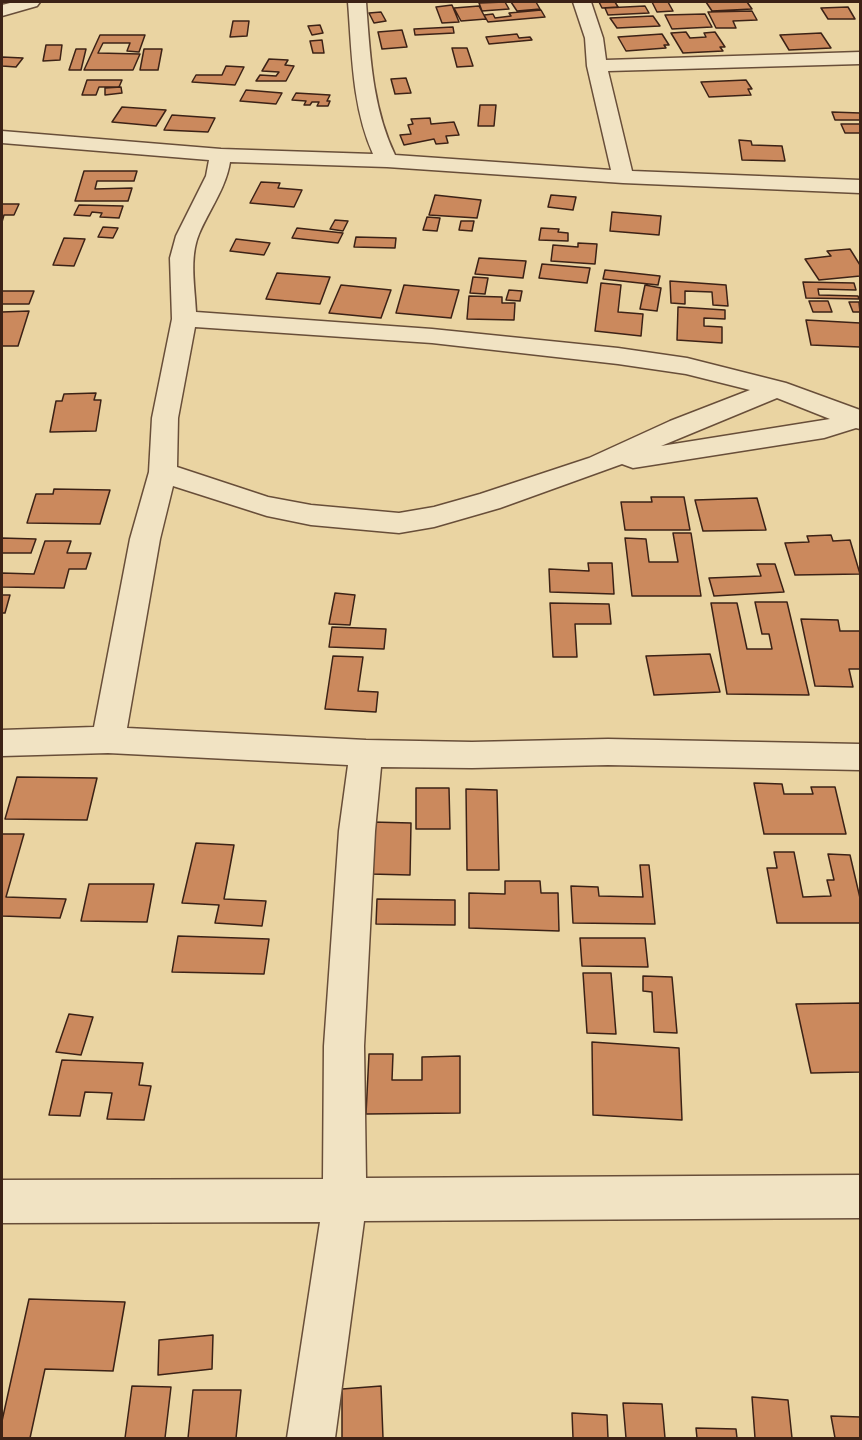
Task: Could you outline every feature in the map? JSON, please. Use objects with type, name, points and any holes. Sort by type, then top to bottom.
[{"type":"street","points":[[2,10],[31,2]]},
{"type":"street","points":[[357,2],[363,79],[376,136],[387,161]]},
{"type":"street","points":[[582,2],[594,38],[597,66],[622,177]]},
{"type":"street","points":[[597,66],[861,58]]},
{"type":"street","points":[[2,137],[221,155],[387,161],[622,177],[861,187]]},
{"type":"street","points":[[108,740],[145,539],[163,472],[165,418],[184,319],[182,258],[187,236],[217,176],[221,155]]},
{"type":"street","points":[[184,319],[432,336],[618,356],[687,366],[777,389],[859,420]]},
{"type":"street","points":[[163,472],[218,492],[267,506],[311,515],[399,523],[434,517],[490,501],[599,464],[679,427],[777,389]]},
{"type":"street","points":[[599,464],[824,430],[859,420]]},
{"type":"street","points":[[2,743],[108,740],[366,753],[472,755],[608,752],[861,757]]},
{"type":"street","points":[[311,1438],[345,1199],[344,1046],[357,831],[366,753]]},
{"type":"street","points":[[2,1202],[861,1197]]},
{"type":"building","points":[[505,2],[509,9],[482,11],[479,3]]},
{"type":"building","points":[[511,2],[536,2],[540,9],[517,11]]},
{"type":"building","points":[[599,2],[615,2],[618,7],[602,8]]},
{"type":"building","points":[[652,2],[668,2],[673,11],[657,12]]},
{"type":"building","points":[[706,2],[747,2],[752,9],[712,11]]},
{"type":"building","points":[[452,5],[459,22],[442,23],[436,7]]},
{"type":"building","points":[[479,6],[486,19],[461,21],[454,8]]},
{"type":"building","points":[[645,6],[649,13],[608,15],[605,8]]},
{"type":"building","points":[[848,7],[855,19],[828,19],[821,8]]},
{"type":"building","points":[[541,10],[545,17],[488,22],[484,15],[493,14],[495,18],[511,16],[509,13]]},
{"type":"building","points":[[752,11],[757,20],[733,21],[736,28],[716,28],[708,12]]},
{"type":"building","points":[[381,12],[386,21],[374,23],[369,13]]},
{"type":"building","points":[[705,14],[712,27],[672,29],[665,15]]},
{"type":"building","points":[[653,16],[660,26],[617,28],[610,18]]},
{"type":"building","points":[[233,21],[249,21],[247,36],[230,37]]},
{"type":"building","points":[[320,25],[323,33],[312,35],[308,26]]},
{"type":"building","points":[[453,27],[454,33],[415,35],[414,29]]},
{"type":"building","points":[[402,30],[407,47],[382,49],[378,32]]},
{"type":"building","points":[[686,32],[690,38],[706,37],[704,33],[715,32],[725,47],[720,47],[723,51],[683,53],[671,33]]},
{"type":"building","points":[[821,33],[831,48],[789,50],[780,35]]},
{"type":"building","points":[[517,34],[519,38],[530,37],[532,40],[489,44],[486,37]]},
{"type":"building","points":[[662,34],[669,45],[664,45],[666,48],[626,51],[618,37]]},
{"type":"building","points":[[100,35],[145,35],[139,52],[127,51],[130,43],[103,43],[98,53],[140,54],[133,70],[84,70]]},
{"type":"building","points":[[322,40],[324,53],[313,53],[310,41]]},
{"type":"building","points":[[46,45],[62,45],[60,60],[43,61]]},
{"type":"building","points":[[452,48],[467,48],[473,66],[457,67]]},
{"type":"building","points":[[76,49],[86,49],[81,70],[69,70]]},
{"type":"building","points":[[144,49],[162,49],[158,70],[140,70]]},
{"type":"building","points":[[2,57],[23,58],[16,67],[2,66]]},
{"type":"building","points":[[269,59],[288,60],[285,65],[294,66],[286,81],[256,81],[260,75],[276,76],[279,72],[262,71]]},
{"type":"building","points":[[226,66],[244,67],[235,85],[192,82],[196,75],[222,75]]},
{"type":"building","points":[[406,78],[411,93],[395,94],[391,79]]},
{"type":"building","points":[[87,80],[122,80],[119,87],[99,87],[96,95],[82,95]]},
{"type":"building","points":[[746,80],[752,89],[748,89],[751,95],[709,97],[701,82]]},
{"type":"building","points":[[121,87],[122,93],[105,95],[105,88]]},
{"type":"building","points":[[246,90],[282,93],[276,104],[240,101]]},
{"type":"building","points":[[296,93],[330,95],[327,101],[330,101],[328,106],[317,106],[319,102],[304,105],[306,101],[292,100]]},
{"type":"building","points":[[480,105],[496,105],[494,126],[478,126]]},
{"type":"building","points":[[122,107],[166,110],[156,126],[112,122]]},
{"type":"building","points":[[832,112],[860,113],[860,120],[835,120]]},
{"type":"building","points":[[172,115],[215,118],[208,132],[164,130]]},
{"type":"building","points":[[430,118],[431,124],[454,122],[459,135],[446,136],[448,143],[436,144],[434,139],[404,145],[400,135],[411,134],[408,125],[413,124],[411,119]]},
{"type":"building","points":[[841,124],[860,124],[860,133],[845,133]]},
{"type":"building","points":[[739,140],[751,141],[752,145],[782,146],[785,161],[742,160]]},
{"type":"building","points":[[84,171],[137,171],[134,181],[97,181],[95,189],[132,188],[128,201],[75,201]]},
{"type":"building","points":[[261,182],[280,183],[278,188],[302,190],[294,207],[250,203]]},
{"type":"building","points":[[435,195],[481,200],[477,218],[429,215]]},
{"type":"building","points":[[551,195],[576,197],[573,210],[548,207]]},
{"type":"building","points":[[2,204],[19,204],[14,215],[4,215],[2,222]]},
{"type":"building","points":[[79,205],[123,206],[119,218],[100,217],[102,213],[92,212],[90,216],[74,215]]},
{"type":"building","points":[[612,212],[661,216],[659,235],[610,231]]},
{"type":"building","points":[[427,217],[440,218],[437,231],[423,230]]},
{"type":"building","points":[[335,220],[348,221],[343,231],[330,229]]},
{"type":"building","points":[[461,221],[474,221],[472,231],[459,230]]},
{"type":"building","points":[[103,227],[118,228],[113,238],[98,237]]},
{"type":"building","points":[[297,228],[343,233],[338,243],[292,238]]},
{"type":"building","points":[[541,228],[559,229],[558,232],[568,233],[568,241],[539,240]]},
{"type":"building","points":[[356,237],[396,238],[395,248],[354,247]]},
{"type":"building","points":[[64,238],[85,239],[74,266],[53,265]]},
{"type":"building","points":[[236,239],[270,243],[264,255],[230,251]]},
{"type":"building","points":[[578,243],[597,244],[595,264],[551,261],[553,245],[578,247]]},
{"type":"building","points":[[850,249],[860,265],[860,276],[819,280],[805,259],[831,256],[827,251]]},
{"type":"building","points":[[479,258],[526,261],[523,278],[475,274]]},
{"type":"building","points":[[542,264],[590,268],[587,283],[539,278]]},
{"type":"building","points":[[605,270],[660,276],[658,285],[603,279]]},
{"type":"building","points":[[277,273],[330,277],[320,304],[266,299]]},
{"type":"building","points":[[473,277],[488,278],[485,294],[470,293]]},
{"type":"building","points":[[670,281],[726,285],[728,306],[713,305],[712,292],[685,291],[685,304],[671,303]]},
{"type":"building","points":[[803,282],[854,283],[856,290],[818,289],[819,295],[858,296],[859,299],[806,298]]},
{"type":"building","points":[[601,283],[621,285],[618,312],[643,314],[641,336],[595,331]]},
{"type":"building","points":[[341,285],[391,290],[381,318],[329,313]]},
{"type":"building","points":[[404,285],[459,290],[451,318],[396,313]]},
{"type":"building","points":[[645,285],[661,288],[657,311],[640,309]]},
{"type":"building","points":[[509,290],[522,291],[520,301],[506,300]]},
{"type":"building","points":[[2,291],[34,291],[29,304],[2,304]]},
{"type":"building","points":[[469,296],[502,297],[502,303],[515,303],[514,320],[467,319]]},
{"type":"building","points":[[809,301],[828,301],[832,312],[813,312]]},
{"type":"building","points":[[849,302],[859,302],[860,312],[853,312]]},
{"type":"building","points":[[678,307],[725,310],[725,319],[704,318],[704,326],[722,327],[722,343],[677,340]]},
{"type":"building","points":[[29,311],[18,346],[2,346],[2,312]]},
{"type":"building","points":[[806,320],[860,323],[860,347],[811,345]]},
{"type":"building","points":[[96,393],[94,400],[101,400],[96,431],[50,432],[56,401],[62,401],[64,394]]},
{"type":"building","points":[[54,489],[110,490],[100,524],[27,523],[36,494],[53,494]]},
{"type":"building","points":[[651,497],[684,497],[690,530],[625,530],[621,502],[652,502]]},
{"type":"building","points":[[757,498],[766,530],[703,531],[695,500]]},
{"type":"building","points":[[673,533],[691,533],[701,596],[632,596],[625,538],[646,539],[649,562],[678,562]]},
{"type":"building","points":[[831,535],[833,541],[850,540],[860,574],[795,575],[785,543],[809,542],[807,536]]},
{"type":"building","points":[[2,538],[36,539],[31,553],[2,553]]},
{"type":"building","points":[[45,541],[71,541],[67,553],[91,553],[86,569],[69,569],[64,588],[2,587],[2,573],[34,574]]},
{"type":"building","points":[[588,563],[612,563],[614,594],[550,592],[549,569],[589,571]]},
{"type":"building","points":[[757,564],[775,564],[784,592],[714,596],[709,578],[761,576]]},
{"type":"building","points":[[335,593],[355,595],[350,625],[329,624]]},
{"type":"building","points":[[2,595],[10,595],[5,613],[2,613]]},
{"type":"building","points":[[755,602],[787,602],[809,695],[727,694],[711,603],[737,603],[747,649],[772,649],[769,634],[762,634]]},
{"type":"building","points":[[550,603],[609,604],[611,624],[575,624],[577,657],[553,657]]},
{"type":"building","points":[[801,619],[838,620],[840,631],[860,631],[860,669],[849,669],[853,687],[815,686]]},
{"type":"building","points":[[332,627],[386,629],[384,649],[329,647]]},
{"type":"building","points":[[710,654],[720,692],[654,695],[646,656]]},
{"type":"building","points":[[333,656],[363,657],[358,691],[378,692],[376,712],[325,709]]},
{"type":"building","points":[[17,777],[97,778],[87,820],[5,819]]},
{"type":"building","points":[[754,783],[782,784],[784,794],[813,794],[811,787],[835,787],[846,834],[764,834]]},
{"type":"building","points":[[416,788],[449,788],[450,829],[416,829]]},
{"type":"building","points":[[466,789],[497,790],[499,870],[467,870]]},
{"type":"building","points":[[372,822],[411,823],[410,875],[370,874]]},
{"type":"building","points":[[2,834],[24,834],[6,897],[66,899],[60,918],[2,916]]},
{"type":"building","points":[[196,843],[234,845],[224,899],[266,901],[262,926],[215,923],[219,905],[182,903]]},
{"type":"building","points":[[774,852],[794,852],[803,897],[831,896],[827,880],[834,880],[828,854],[850,855],[860,898],[860,923],[777,923],[767,868],[777,868]]},
{"type":"building","points":[[640,865],[649,865],[655,924],[573,923],[571,886],[598,887],[599,896],[643,897]]},
{"type":"building","points":[[505,881],[540,881],[541,893],[558,893],[559,931],[469,928],[469,893],[505,894]]},
{"type":"building","points":[[89,884],[154,884],[147,922],[81,921]]},
{"type":"building","points":[[377,899],[455,900],[455,925],[376,924]]},
{"type":"building","points":[[178,936],[269,939],[264,974],[172,972]]},
{"type":"building","points":[[580,938],[645,938],[648,967],[582,966]]},
{"type":"building","points":[[583,973],[611,973],[616,1034],[587,1033]]},
{"type":"building","points":[[643,976],[672,977],[677,1033],[654,1032],[652,992],[643,991]]},
{"type":"building","points":[[860,1003],[860,1072],[811,1073],[796,1004]]},
{"type":"building","points":[[69,1014],[93,1017],[81,1055],[56,1052]]},
{"type":"building","points":[[592,1042],[679,1048],[682,1120],[593,1115]]},
{"type":"building","points":[[369,1054],[393,1054],[392,1080],[422,1080],[422,1057],[460,1056],[460,1113],[366,1114]]},
{"type":"building","points":[[62,1060],[143,1063],[139,1085],[151,1086],[144,1120],[107,1119],[112,1093],[85,1092],[80,1116],[49,1115]]},
{"type":"building","points":[[29,1299],[125,1302],[113,1371],[45,1369],[30,1438],[2,1438],[2,1421]]},
{"type":"building","points":[[213,1335],[212,1369],[158,1375],[159,1340]]},
{"type":"building","points":[[132,1386],[171,1387],[165,1438],[125,1438]]},
{"type":"building","points":[[381,1386],[383,1438],[342,1438],[342,1389]]},
{"type":"building","points":[[193,1390],[241,1390],[236,1438],[188,1438]]},
{"type":"building","points":[[752,1397],[788,1400],[792,1438],[755,1438]]},
{"type":"building","points":[[623,1403],[662,1404],[665,1438],[626,1438]]},
{"type":"building","points":[[572,1413],[607,1415],[608,1438],[573,1438]]},
{"type":"building","points":[[831,1416],[860,1417],[860,1438],[835,1438]]},
{"type":"building","points":[[696,1428],[736,1429],[737,1438],[697,1438]]}]
